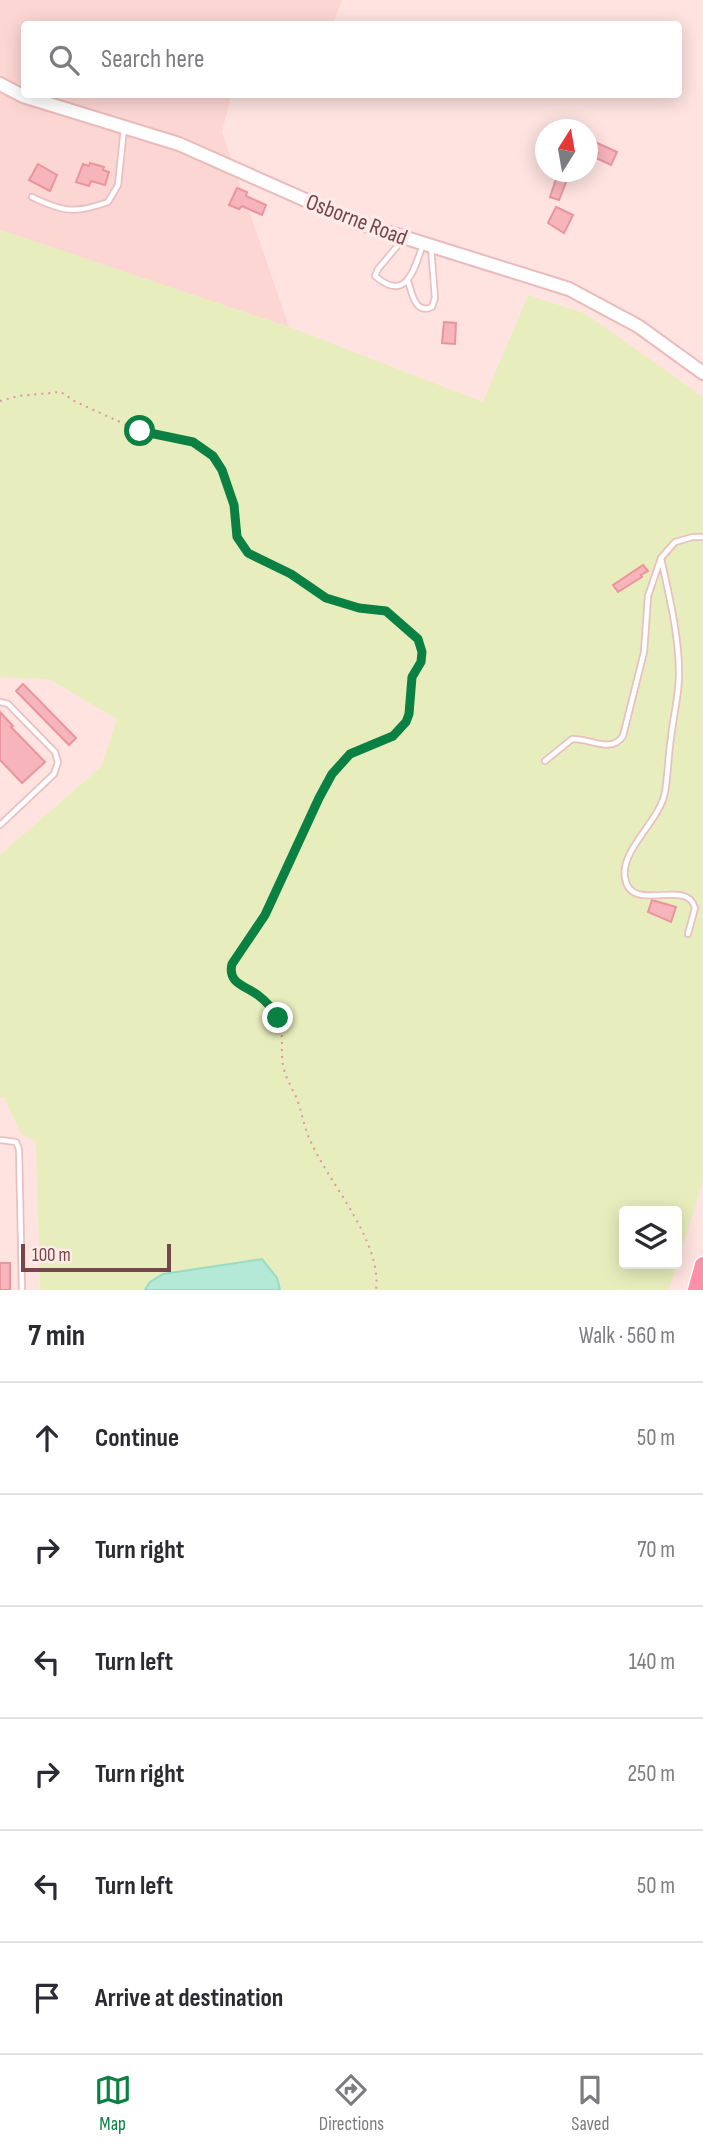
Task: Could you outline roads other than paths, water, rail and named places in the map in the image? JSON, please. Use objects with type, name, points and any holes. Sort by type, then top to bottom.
[{"type":"highway","points":[[696,1290],[703,1265]]},
{"type":"street","name":"Osborne Road","points":[[0,84],[21,95]]},
{"type":"street","name":"Osborne Road","points":[[30,98],[179,144],[355,222],[586,296],[638,326],[703,373]]},
{"type":"lane","points":[[32,197],[57,209],[87,210],[108,202],[118,185],[124,127]]},
{"type":"lane","points":[[404,237],[375,276],[386,283],[394,285],[408,281],[427,244]]},
{"type":"lane","points":[[408,281],[415,303],[421,309],[432,307],[435,298],[427,244]]},
{"type":"lane","points":[[545,761],[572,739],[607,745],[619,742],[623,736],[644,652],[648,596],[661,558],[674,542],[703,537]]},
{"type":"lane","points":[[661,558],[676,639],[678,692],[665,793],[656,816],[628,859],[625,877],[630,889],[636,893],[654,896],[684,895],[691,899],[695,908],[688,934]]},
{"type":"lane","points":[[0,702],[8,704],[55,752],[58,762],[54,774],[0,825]]},
{"type":"lane","points":[[0,1140],[16,1142],[19,1149],[22,1290]]}]
